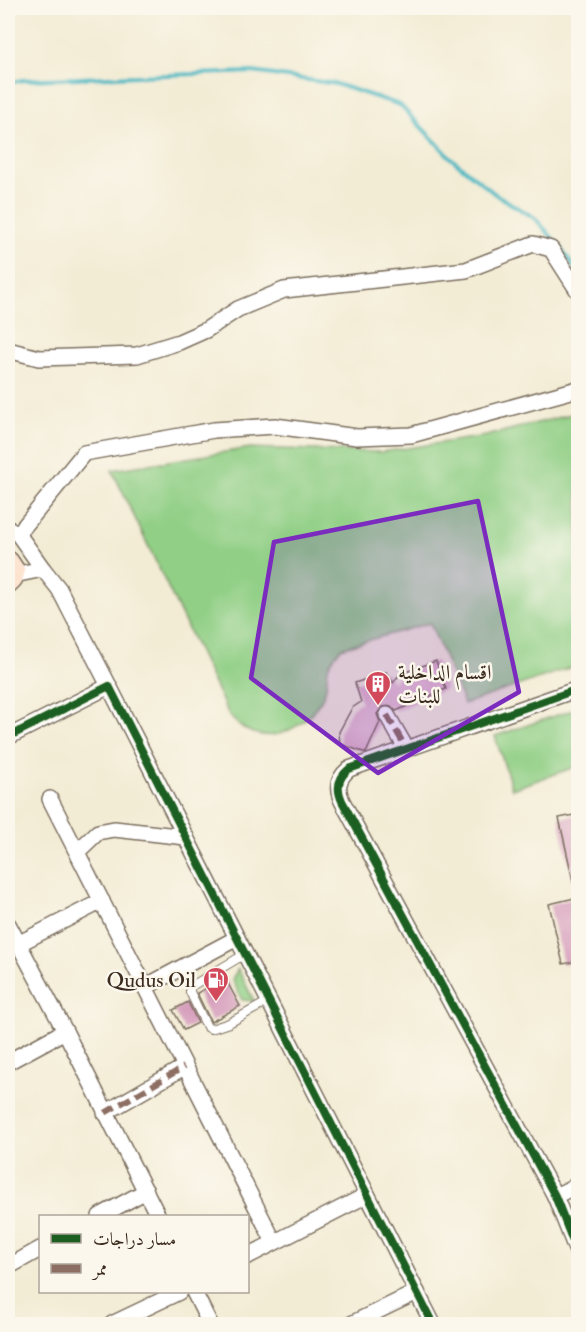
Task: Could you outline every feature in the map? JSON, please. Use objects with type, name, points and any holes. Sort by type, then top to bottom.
[{"type":"street","points":[[8,350],[39,358],[137,355],[179,342],[206,330],[238,309],[284,290],[466,270],[533,244],[551,249],[579,291]]},
{"type":"street","points":[[433,1324],[59,589],[13,531],[84,453],[214,430],[275,426],[357,437],[411,435],[579,389]]},
{"type":"street","points":[[10,573],[43,569]]},
{"type":"street","points":[[8,737],[109,686]]},
{"type":"street","points":[[579,689],[349,769],[339,780],[339,794],[555,1196],[579,1254]]},
{"type":"street","points":[[387,715],[406,748]]},
{"type":"street","points":[[50,799],[274,1242]]},
{"type":"street","points":[[77,852],[98,832],[114,829],[186,837]]},
{"type":"street","points":[[18,944],[102,901]]},
{"type":"street","points":[[8,924],[66,1031],[158,1215]]},
{"type":"street","points":[[145,987],[237,938]]},
{"type":"street","points":[[8,1062],[66,1031]]},
{"type":"street","points":[[105,1113],[184,1067]]},
{"type":"street","points":[[555,1196],[579,1185]]},
{"type":"street","points":[[102,1215],[146,1191]]},
{"type":"street","points":[[249,1255],[368,1195]]},
{"type":"street","points":[[8,1267],[39,1250]]},
{"type":"street","points":[[351,1324],[417,1292]]},
{"type":"street","points":[[112,1324],[177,1293]]},
{"type":"street","points":[[194,1293],[210,1324]]},
{"type":"lane","points":[[245,954],[190,987],[190,992],[207,1027],[211,1029],[229,1023],[269,1001]]},
{"type":"highlighted area","points":[[478,501],[519,692],[378,773],[251,678],[274,542]]},
{"type":"green space","points":[[576,413],[578,427],[578,665],[464,704],[430,623],[341,648],[329,665],[326,688],[321,700],[302,722],[278,734],[253,733],[229,715],[112,470],[250,448],[381,452],[486,436]]},
{"type":"green space","points":[[578,708],[578,766],[512,789],[495,736]]},
{"type":"green space","points":[[238,969],[254,1001],[242,1000],[232,979]]},
{"type":"building","name":"اقسام الداخلیة للبنات","points":[[436,661],[446,689],[396,711],[391,706],[382,707],[377,714],[380,722],[366,753],[340,744],[339,732],[352,708],[361,702],[355,683],[386,672],[393,683],[400,674]]},
{"type":"building","points":[[579,814],[579,884],[574,885],[559,818]]},
{"type":"building","points":[[579,897],[579,961],[563,964],[549,904]]},
{"type":"building","points":[[225,978],[240,1006],[211,1022],[197,993]]},
{"type":"building","points":[[188,1002],[198,1023],[184,1030],[173,1010]]},
{"type":"waterway","points":[[8,83],[23,80],[253,72],[336,84],[400,105],[452,159],[495,194],[535,218],[562,249],[578,274]]},
{"type":"marked path","points":[[387,715],[406,748]]},
{"type":"marked path","points":[[105,1113],[184,1067]]},
{"type":"cycle path","points":[[8,737],[109,686],[433,1324]]},
{"type":"cycle path","points":[[578,689],[349,769],[342,776],[339,788],[342,801],[555,1196],[578,1254]]},
{"type":"place","name":"اقسام الداخلیة للبنات","points":[[378,707]]},
{"type":"place","name":"Qudus Oil","points":[[216,1003]]}]
